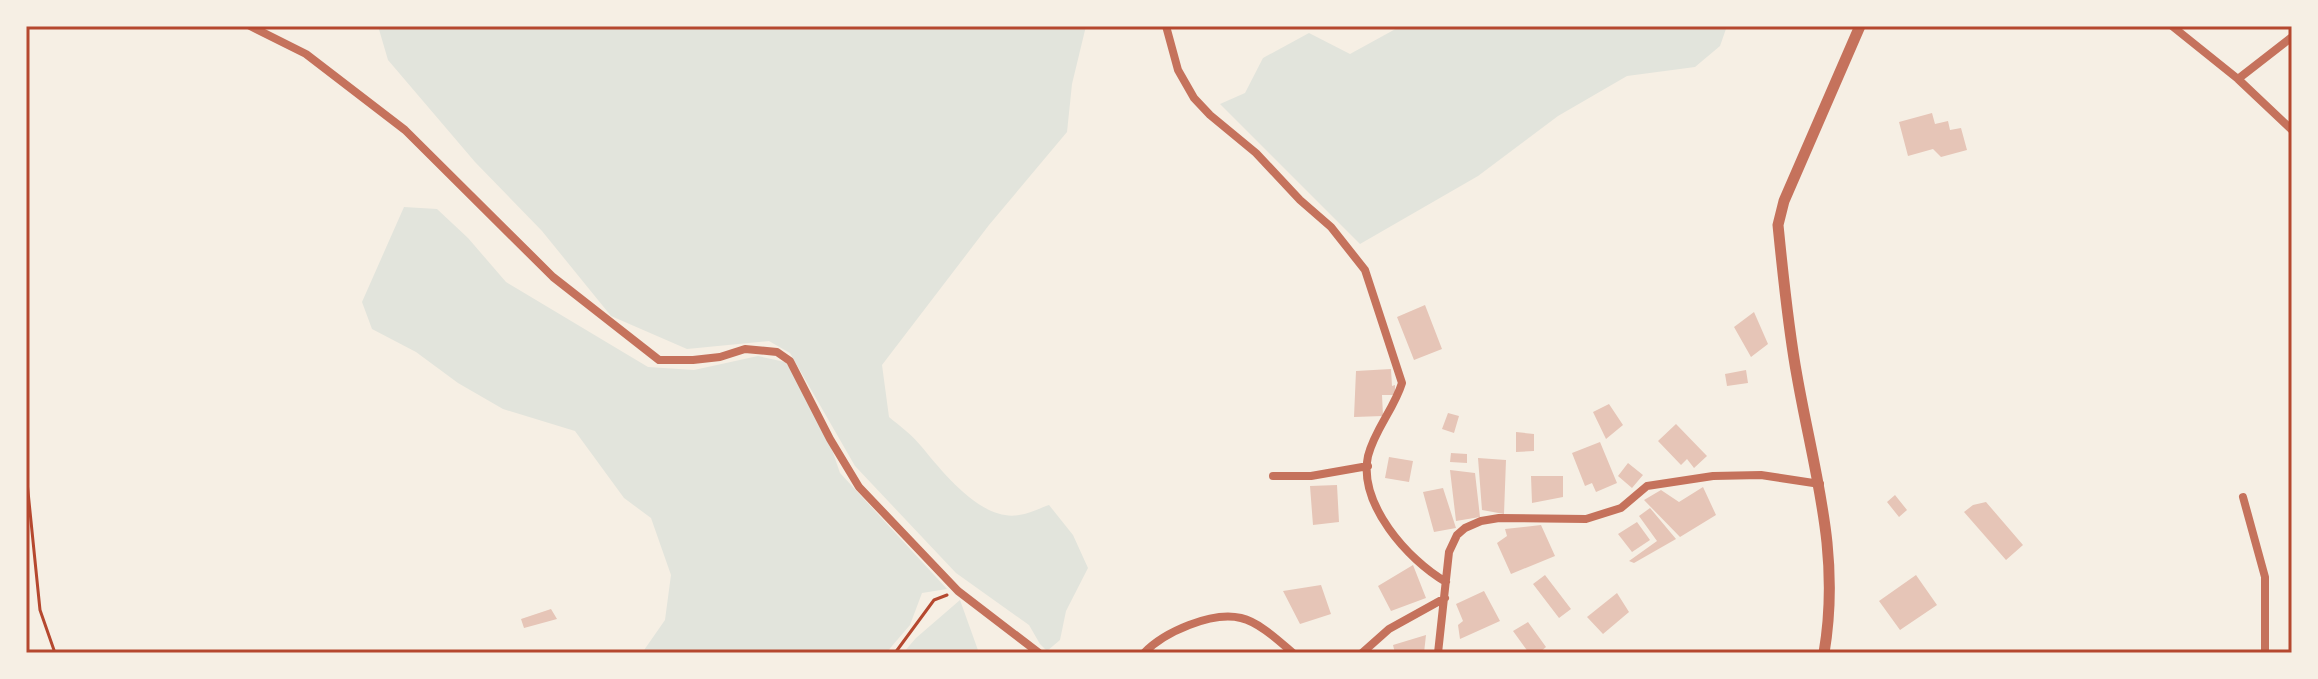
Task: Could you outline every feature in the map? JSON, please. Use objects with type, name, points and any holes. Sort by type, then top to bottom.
[{"type":"street","points":[[250,26],[306,54],[405,130],[553,277],[659,360],[720,357],[745,349],[777,352],[790,361],[859,487],[958,591],[1039,653]]},
{"type":"street","points":[[1166,26],[1178,70],[1194,98],[1256,153],[1300,200],[1331,227],[1365,270],[1402,383],[1397,400],[1374,441],[1368,466],[1370,491],[1391,532],[1407,553],[1426,571],[1446,582]]},
{"type":"street","points":[[1824,653],[1830,620],[1831,579],[1820,484],[1797,375],[1778,225],[1784,201],[1860,26]]},
{"type":"street","points":[[2172,26],[2238,79],[2292,130]]},
{"type":"street","points":[[2238,79],[2292,37]]},
{"type":"street","points":[[1273,476],[1311,476],[1368,466]]},
{"type":"street","points":[[1438,653],[1449,552],[1457,535],[1465,528],[1499,518],[1586,519],[1621,508],[1647,486],[1713,476],[1750,474],[1820,484]]},
{"type":"street","points":[[2243,497],[2265,577],[2265,653]]},
{"type":"street","points":[[1362,653],[1389,629],[1445,598]]},
{"type":"street","points":[[1144,653],[1173,631],[1195,623],[1229,617],[1243,618],[1256,625],[1293,653]]},
{"type":"path","points":[[26,472],[40,610],[55,653]]},
{"type":"path","points":[[895,653],[934,600],[958,591]]},
{"type":"shaded area","points":[[378,26],[1086,26],[1072,84],[1067,132],[989,225],[882,365],[889,417],[914,438],[964,492],[991,511],[1005,515],[1023,514],[1049,505],[1073,535],[1088,568],[1066,611],[1060,640],[1047,651],[1029,625],[956,573],[855,466],[790,353],[769,341],[687,349],[611,316],[542,231],[475,162],[388,60]]},
{"type":"shaded area","points":[[1401,26],[1727,26],[1720,46],[1695,67],[1627,76],[1558,116],[1478,176],[1360,244],[1220,104],[1245,93],[1263,58],[1309,33],[1350,54]]},
{"type":"shaded area","points":[[404,207],[437,209],[468,238],[506,282],[648,367],[694,370],[758,356],[785,362],[800,381],[827,435],[840,473],[947,589],[922,593],[910,625],[886,653],[642,653],[665,620],[671,575],[651,518],[624,498],[575,431],[503,409],[458,383],[416,352],[372,329],[362,302]]},
{"type":"shaded area","points":[[960,600],[979,653],[903,653],[916,638]]},
{"type":"building","points":[[1932,113],[1935,124],[1948,121],[1950,130],[1961,128],[1967,150],[1941,157],[1933,149],[1908,156],[1899,122]]},
{"type":"building","points":[[1425,305],[1442,349],[1414,360],[1397,317]]},
{"type":"building","points":[[1754,312],[1768,344],[1751,357],[1734,327]]},
{"type":"building","points":[[1391,369],[1395,395],[1382,395],[1383,416],[1354,417],[1356,371]]},
{"type":"building","points":[[1746,370],[1748,383],[1727,386],[1725,374]]},
{"type":"building","points":[[1609,404],[1623,425],[1606,439],[1593,412]]},
{"type":"building","points":[[1448,413],[1459,416],[1454,433],[1442,429]]},
{"type":"building","points":[[1676,424],[1707,456],[1694,468],[1687,459],[1681,465],[1658,441]]},
{"type":"building","points":[[1516,432],[1534,434],[1534,451],[1516,452]]},
{"type":"building","points":[[1600,442],[1617,483],[1596,492],[1592,483],[1585,486],[1572,453]]},
{"type":"building","points":[[1451,453],[1467,454],[1467,463],[1450,462]]},
{"type":"building","points":[[1389,457],[1413,461],[1409,482],[1385,478]]},
{"type":"building","points":[[1478,458],[1506,460],[1504,514],[1482,510]]},
{"type":"building","points":[[1628,463],[1643,475],[1632,488],[1618,476]]},
{"type":"building","points":[[1450,470],[1475,473],[1480,517],[1456,521]]},
{"type":"building","points":[[1531,476],[1563,476],[1563,497],[1532,503]]},
{"type":"building","points":[[1337,485],[1339,522],[1313,525],[1310,486]]},
{"type":"building","points":[[1703,487],[1716,515],[1680,537],[1644,500],[1661,490],[1679,502]]},
{"type":"building","points":[[1443,488],[1456,528],[1434,532],[1423,492]]},
{"type":"building","points":[[1895,495],[1907,510],[1899,517],[1887,502]]},
{"type":"building","points":[[1986,502],[2023,545],[2006,560],[1964,512],[1973,505]]},
{"type":"building","points":[[1650,508],[1676,539],[1634,563],[1629,561],[1657,541],[1639,516]]},
{"type":"building","points":[[1637,522],[1650,540],[1632,552],[1618,534]]},
{"type":"building","points":[[1541,525],[1555,556],[1511,574],[1497,543],[1507,536],[1505,529]]},
{"type":"building","points":[[1413,565],[1426,598],[1391,611],[1378,586]]},
{"type":"building","points":[[1545,575],[1571,609],[1559,618],[1533,584]]},
{"type":"building","points":[[1916,575],[1937,605],[1900,630],[1879,601]]},
{"type":"building","points":[[1321,585],[1331,614],[1300,624],[1283,591]]},
{"type":"building","points":[[1484,591],[1500,621],[1460,639],[1458,625],[1463,621],[1456,604]]},
{"type":"building","points":[[1617,593],[1629,612],[1603,634],[1587,617]]},
{"type":"building","points":[[551,609],[557,619],[524,628],[521,619]]},
{"type":"building","points":[[1528,622],[1546,647],[1539,653],[1529,653],[1513,631]]},
{"type":"building","points":[[1426,635],[1424,653],[1395,653],[1393,645]]}]
